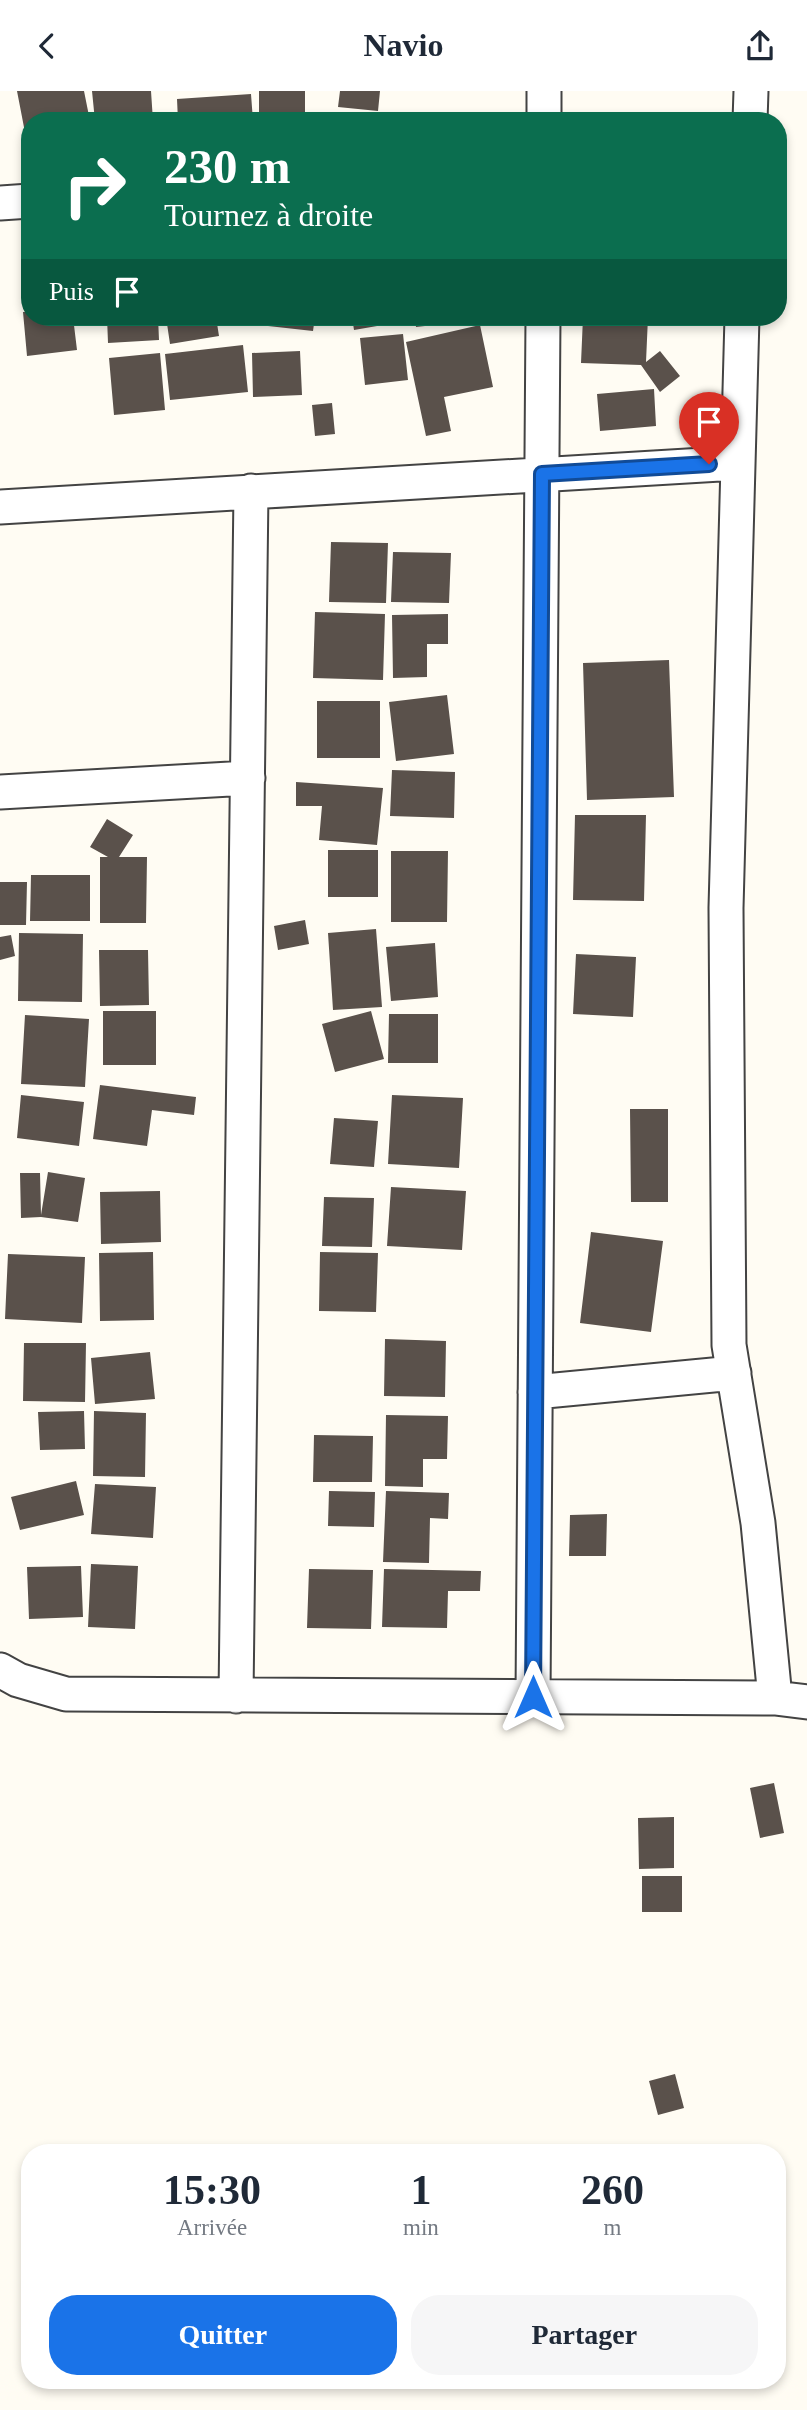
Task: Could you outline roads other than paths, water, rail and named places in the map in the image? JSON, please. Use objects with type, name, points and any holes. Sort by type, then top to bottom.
[{"type":"street","points":[[544,91],[544,112]]},
{"type":"street","points":[[750,112],[751,91]]},
{"type":"street","points":[[0,203],[21,202]]},
{"type":"street","points":[[533,1697],[542,326]]},
{"type":"street","points":[[0,1670],[18,1680],[66,1694],[791,1700],[729,1345],[726,908],[742,326]]},
{"type":"street","points":[[0,507],[737,463]]},
{"type":"street","points":[[236,1696],[251,491]]},
{"type":"street","points":[[0,792],[248,778]]},
{"type":"street","points":[[535,1392],[734,1373]]}]
